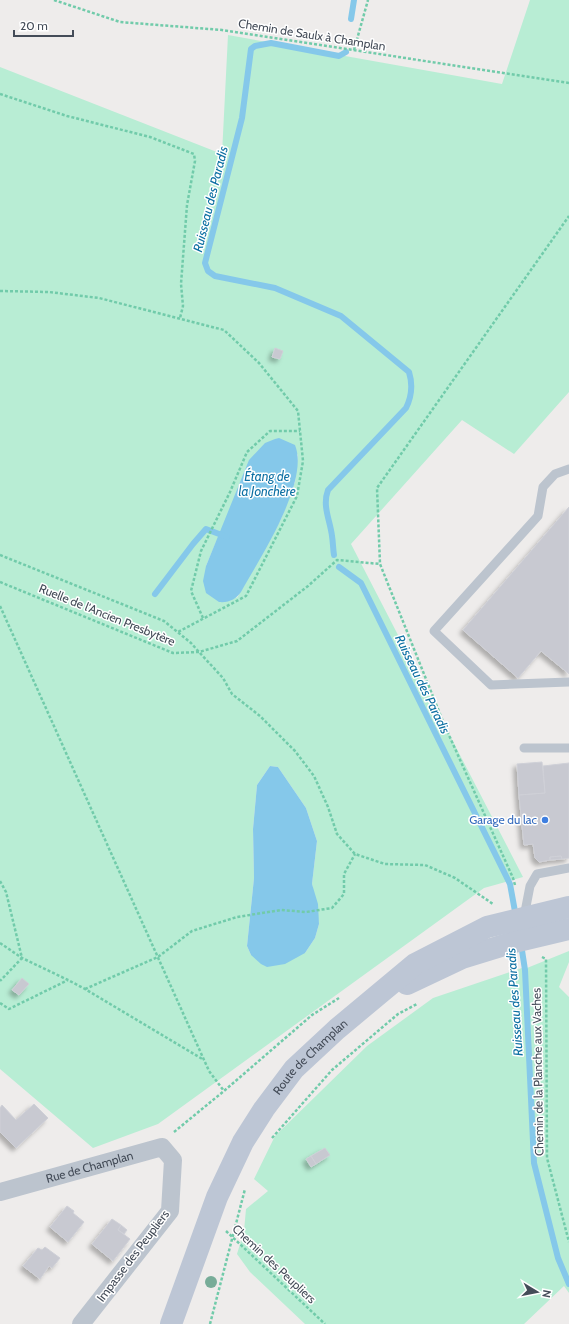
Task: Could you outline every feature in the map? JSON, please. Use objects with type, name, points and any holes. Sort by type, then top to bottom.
[{"type":"street","name":"Route de Champlan","points":[[171,1324],[217,1197],[243,1142],[264,1108],[294,1069],[337,1029],[414,964],[487,927],[569,907]]},
{"type":"street","points":[[337,1029],[406,985],[462,958],[528,944],[569,929]]},
{"type":"street","name":"Rue de Champlan","points":[[0,1192],[162,1147],[174,1160]]},
{"type":"street","name":"Impasse des Peupliers","points":[[81,1324],[170,1211],[174,1160]]},
{"type":"lane","points":[[569,469],[556,474],[542,487],[538,516],[434,631],[491,684],[569,682]]},
{"type":"lane","points":[[524,748],[569,748]]},
{"type":"lane","points":[[515,919],[537,874],[569,868]]},
{"type":"path","name":"Chemin de Saulx à Champlan","points":[[54,0],[120,22],[222,30],[569,83]]},
{"type":"path","points":[[354,50],[368,0]]},
{"type":"path","points":[[0,94],[67,116],[150,137],[194,154],[195,162],[188,204],[181,284],[183,306],[180,318]]},
{"type":"path","points":[[517,892],[513,878],[444,724],[380,564],[376,488],[569,216]]},
{"type":"path","points":[[0,291],[49,292],[99,298],[224,330],[259,363],[298,411],[303,461],[297,496],[246,596],[178,632]]},
{"type":"path","points":[[203,618],[191,591],[199,557],[247,452],[270,431],[300,431]]},
{"type":"path","points":[[0,556],[164,621],[199,652],[223,678],[232,694],[260,716],[295,751],[314,776],[328,807],[337,834],[355,854],[385,864],[425,865],[455,878],[486,900]]},
{"type":"path","name":"Ruelle de l'Ancien Presbytère","points":[[0,582],[173,653],[199,652],[237,642],[308,586],[337,560],[380,564]]},
{"type":"path","points":[[0,606],[209,1071],[224,1091]]},
{"type":"path","points":[[85,989],[158,957],[192,931],[237,917],[281,910],[306,912],[332,908],[344,894],[344,874],[355,854]]},
{"type":"path","points":[[0,881],[6,892],[22,958]]},
{"type":"path","points":[[0,943],[22,958],[85,989],[205,1060]]},
{"type":"path","name":"Chemin de la Planche aux Vaches","points":[[528,944],[546,959],[547,1158],[569,1242]]},
{"type":"path","points":[[0,982],[22,958]]},
{"type":"path","points":[[0,1003],[9,1009],[68,980]]},
{"type":"path","points":[[270,1141],[332,1070],[398,1014],[424,1001]]},
{"type":"path","points":[[210,1324],[246,1188]]},
{"type":"path","name":"Chemin des Peupliers","points":[[210,1216],[325,1324]]},
{"type":"green space","points":[[530,0],[569,0],[569,392],[514,454],[462,420],[351,544],[523,877],[484,888],[158,1124],[93,1148],[0,1069],[0,67],[222,154],[228,35],[502,84]],"holes":[[[298,454],[295,482],[281,519],[237,598],[206,566],[216,542]],[[270,766],[278,767],[306,808],[317,841],[312,884],[319,924],[315,938],[305,953],[251,955],[247,946],[254,878],[253,829],[257,785]]]},
{"type":"green space","points":[[569,951],[569,962],[559,987],[569,997],[569,1293],[564,1286],[524,1324],[305,1324],[250,1272],[237,1254],[244,1231],[246,1209],[268,1191],[254,1179],[275,1136],[367,1046],[433,998],[522,968],[522,970]]},
{"type":"water","name":"Étang de la Jonchère","points":[[279,438],[295,445],[298,461],[296,479],[290,499],[281,520],[241,592],[232,600],[219,602],[206,593],[203,581],[206,566],[249,460],[265,443]]},
{"type":"water","points":[[270,766],[278,767],[306,808],[317,841],[312,884],[318,904],[319,924],[315,938],[305,953],[285,964],[267,967],[251,955],[247,946],[254,878],[253,829],[257,785]]},
{"type":"building","points":[[275,348],[283,351],[280,359],[272,357]]},
{"type":"building","points":[[569,507],[569,674],[541,651],[518,678],[463,630]]},
{"type":"building","points":[[542,762],[545,793],[519,795],[517,764]]},
{"type":"building","name":"Garage du lac","points":[[569,763],[569,858],[562,859],[561,856],[550,857],[550,860],[539,862],[535,858],[533,844],[524,845],[519,795],[545,793],[543,766]]},
{"type":"building","points":[[561,856],[562,859],[550,860],[550,857]]},
{"type":"building","points":[[22,978],[29,984],[19,995],[12,990]]},
{"type":"building","points":[[34,1104],[48,1118],[16,1148],[0,1132],[0,1108],[2,1105],[16,1120]]},
{"type":"building","points":[[325,1148],[330,1155],[316,1164],[311,1156]]},
{"type":"building","points":[[311,1156],[316,1164],[311,1167],[306,1159]]},
{"type":"building","points":[[67,1206],[84,1222],[68,1242],[50,1227]]},
{"type":"building","points":[[112,1219],[121,1225],[118,1230],[130,1239],[113,1261],[92,1244]]},
{"type":"building","points":[[121,1225],[127,1230],[124,1234],[118,1230]]},
{"type":"building","points":[[45,1247],[60,1258],[52,1268],[49,1266],[40,1279],[23,1266],[38,1248],[42,1250]]},
{"type":"waterway","name":"Ruisseau des Paradis","points":[[351,19],[354,0]]},
{"type":"waterway","name":"Ruisseau des Paradis","points":[[334,555],[326,507],[326,496],[328,490],[406,408],[410,399],[411,390],[409,372],[341,316],[275,288],[215,276],[208,271],[205,263],[242,118],[251,49],[255,46],[271,43],[339,56],[346,52]]},
{"type":"waterway","points":[[155,594],[206,529],[227,537]]},
{"type":"waterway","name":"Ruisseau des Paradis","points":[[339,567],[361,583],[510,884],[516,917]]},
{"type":"waterway","name":"Ruisseau des Paradis","points":[[521,944],[525,970],[534,1163],[558,1258],[569,1284]]},
{"type":"place","name":"Garage du lac","points":[[545,820]]}]
